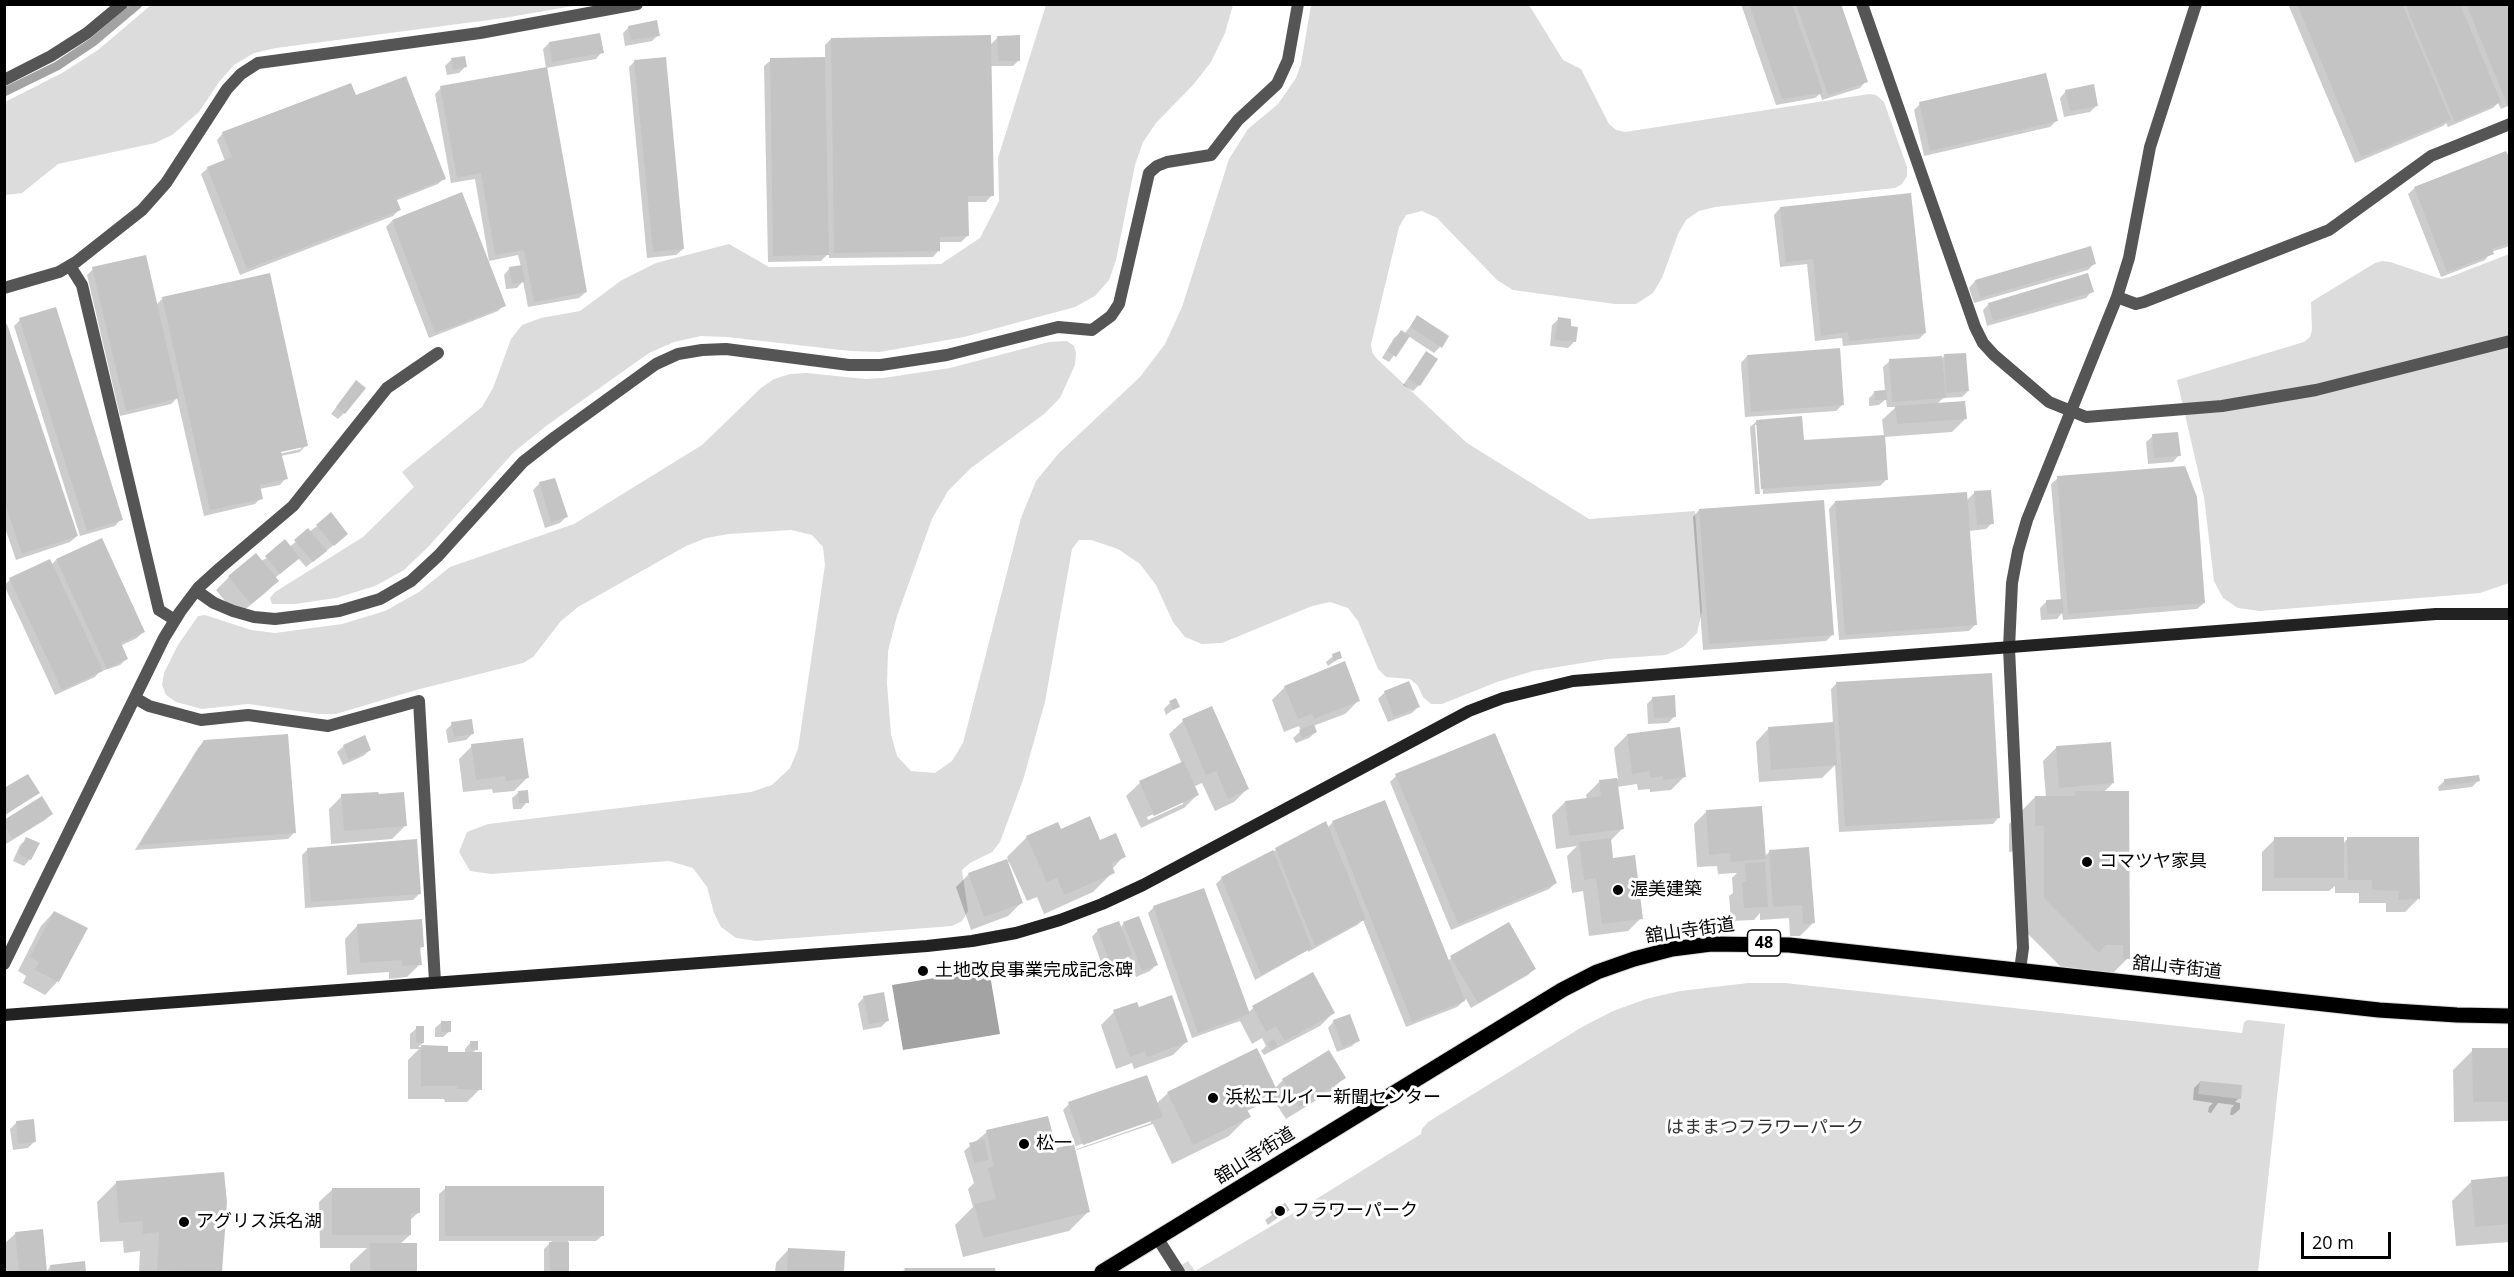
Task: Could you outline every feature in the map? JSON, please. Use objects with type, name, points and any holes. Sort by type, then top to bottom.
[{"type":"main road","name":"舘山寺街道","points":[[1102,1272],[1562,990],[1597,972],[1672,949],[1711,944],[1789,945],[2398,1011],[2510,1016]]},
{"type":"street","points":[[4,80],[51,56],[87,33],[122,4]]},
{"type":"street","points":[[4,288],[40,279],[70,266],[155,198],[227,89],[241,74],[258,63],[480,33],[637,4]]},
{"type":"street","points":[[197,591],[214,603],[233,611],[254,617],[275,619],[339,611],[380,598],[411,581],[438,556],[523,462],[656,364],[678,354],[702,350],[726,350],[873,366],[947,355],[1058,327],[1092,330],[1111,316],[1119,304],[1149,173],[1157,165],[1167,162],[1211,155],[1238,120],[1277,84],[1288,60],[1298,4]]},
{"type":"street","points":[[1862,4],[1975,327],[1983,343],[2049,402],[2086,417],[2270,400],[2510,341]]},
{"type":"street","points":[[2020,970],[2023,948],[2009,648],[2012,583],[2027,520],[2117,297],[2129,258],[2150,147],[2196,4]]},
{"type":"street","points":[[2117,297],[2136,304],[2144,302],[2329,230],[2431,156],[2510,124]]},
{"type":"street","points":[[70,266],[82,285],[159,610],[175,620]]},
{"type":"street","points":[[4,964],[175,620],[197,591],[220,568],[293,506],[387,388],[438,353]]},
{"type":"street","points":[[4,1015],[972,942],[1017,933],[1102,904],[1143,885],[1436,727],[1503,698],[1537,688],[1609,677],[2436,614],[2510,614]]},
{"type":"street","points":[[135,698],[149,706],[201,720],[248,715],[328,726],[419,700],[435,982]]},
{"type":"street","points":[[1158,1239],[1179,1272]]},
{"type":"green space","points":[[151,5],[579,5],[504,18],[276,48],[254,53],[234,65],[219,82],[199,112],[172,135],[155,143],[58,164],[22,193],[5,195],[5,102],[62,73],[98,50]]},
{"type":"green space","points":[[1046,5],[1233,5],[1225,33],[1211,62],[1193,85],[1156,123],[1143,142],[1135,165],[1116,260],[1109,280],[1095,296],[1075,307],[964,337],[880,352],[850,351],[727,337],[701,336],[674,342],[649,353],[546,426],[514,452],[428,547],[404,570],[375,586],[336,598],[295,604],[272,604],[270,598],[275,592],[363,537],[414,487],[402,472],[482,407],[493,388],[511,339],[522,325],[541,318],[580,311],[622,280],[656,263],[729,244],[769,267],[941,264],[980,238],[999,201],[998,158]]},
{"type":"green space","points":[[1311,5],[1529,5],[1563,60],[1581,69],[1609,124],[1616,130],[1625,132],[1869,94],[1876,95],[1884,102],[1907,167],[1907,176],[1902,184],[1895,188],[1715,207],[1699,211],[1686,220],[1678,234],[1662,278],[1653,293],[1636,304],[1615,304],[1513,290],[1497,280],[1437,218],[1422,211],[1406,215],[1399,227],[1371,344],[1376,358],[1467,443],[1589,519],[1695,511],[1702,611],[1697,633],[1683,647],[1666,655],[1607,659],[1533,671],[1497,682],[1442,704],[1431,704],[1410,679],[1386,677],[1378,669],[1358,621],[1348,608],[1330,602],[1312,606],[1222,643],[1202,644],[1185,637],[1173,622],[1156,585],[1140,564],[1118,549],[1091,540],[1079,540],[1072,549],[1045,702],[1023,780],[1000,842],[992,852],[970,863],[962,870],[968,911],[962,921],[952,926],[756,941],[736,938],[721,927],[714,913],[707,887],[693,868],[669,861],[491,874],[470,871],[459,852],[467,832],[488,824],[751,792],[772,785],[790,768],[798,749],[825,565],[823,547],[812,535],[791,530],[729,534],[706,538],[686,546],[578,607],[561,621],[533,657],[523,663],[416,690],[336,714],[319,714],[248,704],[202,709],[176,702],[166,695],[162,685],[164,673],[178,645],[198,616],[205,615],[251,630],[275,633],[342,624],[385,611],[419,592],[450,567],[574,524],[702,445],[761,388],[774,379],[790,374],[807,373],[865,379],[883,378],[950,368],[1049,342],[1067,341],[1074,346],[1075,365],[1060,398],[1044,414],[971,468],[948,491],[932,519],[897,616],[888,651],[887,684],[891,734],[897,756],[911,771],[935,773],[952,761],[963,743],[1021,518],[1036,481],[1059,453],[1140,377],[1165,344],[1182,307],[1229,159],[1248,129],[1278,104],[1296,78],[1301,64]]},
{"type":"green space","points":[[2509,254],[2509,583],[2480,593],[2260,611],[2238,608],[2223,598],[2214,581],[2204,497],[2177,380],[2304,342],[2310,337],[2312,330],[2311,302],[2375,263],[2390,262],[2441,279]]},
{"type":"green space","name":"はままつフラワーパーク","points":[[1748,983],[1785,983],[2242,1033],[2244,1022],[2248,1020],[2285,1024],[2258,1272],[1170,1272],[1188,1261],[1195,1271],[1297,1211],[1421,1134],[1428,1122],[1582,1027],[1613,1011],[1646,999],[1680,991]]},
{"type":"shaded area","points":[[989,969],[1000,1034],[903,1050],[892,985]]},
{"type":"building","points":[[1749,4],[1792,4],[1823,93],[1782,99]]},
{"type":"building","points":[[1796,4],[1841,4],[1868,82],[1828,95]]},
{"type":"building","points":[[2297,4],[2402,4],[2451,120],[2361,157]]},
{"type":"building","points":[[2405,4],[2460,4],[2501,102],[2455,122]]},
{"type":"building","points":[[2466,4],[2510,4],[2510,103],[2507,104]]},
{"type":"building","points":[[657,20],[660,36],[631,40],[628,26]]},
{"type":"building","points":[[600,33],[604,53],[552,62],[549,42]]},
{"type":"building","points":[[991,35],[994,196],[968,196],[969,236],[940,237],[940,251],[834,253],[831,38]]},
{"type":"building","points":[[1020,35],[1020,61],[998,61],[997,36]]},
{"type":"building","points":[[465,56],[467,67],[453,70],[451,58]]},
{"type":"building","points":[[666,57],[684,249],[653,252],[634,60]]},
{"type":"building","points":[[825,57],[829,255],[773,256],[770,58]]},
{"type":"building","points":[[547,67],[587,292],[534,302],[524,250],[495,255],[481,173],[457,178],[440,86]]},
{"type":"building","points":[[2046,73],[2058,121],[1930,151],[1919,102]]},
{"type":"building","points":[[406,76],[446,179],[396,198],[401,210],[247,269],[207,167],[232,157],[222,132],[351,83],[356,95]]},
{"type":"building","points":[[2094,84],[2098,106],[2070,111],[2065,90]]},
{"type":"building","points":[[2506,151],[2510,160],[2510,243],[2492,249],[2494,254],[2447,272],[2414,187]]},
{"type":"building","points":[[462,192],[506,306],[435,333],[392,220]]},
{"type":"building","points":[[1911,193],[1926,333],[1849,341],[1848,332],[1821,336],[1813,259],[1786,262],[1780,207]]},
{"type":"building","points":[[2091,246],[2096,264],[1980,298],[1975,280]]},
{"type":"building","points":[[146,255],[179,398],[126,411],[92,267]]},
{"type":"building","points":[[522,265],[525,282],[512,284],[509,267]]},
{"type":"building","points":[[270,273],[308,446],[281,452],[288,479],[260,485],[263,499],[210,510],[162,297]]},
{"type":"building","points":[[2088,273],[2094,292],[1993,321],[1988,303]]},
{"type":"building","points":[[56,307],[123,520],[87,531],[19,318]]},
{"type":"building","points":[[1417,315],[1449,336],[1442,348],[1410,327]]},
{"type":"building","points":[[1558,317],[1571,319],[1571,326],[1578,327],[1576,342],[1555,340]]},
{"type":"building","points":[[7,324],[78,536],[22,554],[4,501],[4,325]]},
{"type":"building","points":[[1401,330],[1410,336],[1396,357],[1387,351]]},
{"type":"building","points":[[1840,348],[1844,405],[1751,412],[1747,355]]},
{"type":"building","points":[[1426,351],[1438,359],[1420,386],[1408,379]]},
{"type":"building","points":[[1966,353],[1969,391],[1946,393],[1944,354]]},
{"type":"building","points":[[1942,356],[1946,398],[1892,402],[1889,359]]},
{"type":"building","points":[[356,380],[366,388],[345,414],[336,407]]},
{"type":"building","points":[[1886,390],[1887,400],[1875,400],[1874,391]]},
{"type":"building","points":[[1965,401],[1967,419],[1897,424],[1895,406]]},
{"type":"building","points":[[1802,416],[1804,440],[1885,435],[1888,480],[1761,489],[1756,420]]},
{"type":"building","points":[[2178,432],[2181,456],[2154,458],[2152,434]]},
{"type":"building","points":[[2185,466],[2197,497],[2205,603],[2068,614],[2057,476]]},
{"type":"building","points":[[555,478],[568,517],[551,522],[539,482]]},
{"type":"building","points":[[1991,490],[1994,524],[1977,525],[1974,491]]},
{"type":"building","points":[[1967,492],[1977,625],[1845,635],[1835,501]]},
{"type":"building","points":[[1824,500],[1834,635],[1709,644],[1699,509]]},
{"type":"building","points":[[331,512],[348,534],[334,546],[316,525]]},
{"type":"building","points":[[308,528],[327,551],[313,562],[294,540]]},
{"type":"building","points":[[102,538],[145,632],[121,643],[128,659],[107,669],[56,559]]},
{"type":"building","points":[[285,539],[300,558],[280,574],[265,556]]},
{"type":"building","points":[[256,553],[279,581],[251,604],[228,576]]},
{"type":"building","points":[[50,559],[103,671],[62,690],[9,578]]},
{"type":"building","points":[[2063,599],[2064,613],[2047,614],[2046,600]]},
{"type":"building","points":[[1340,651],[1342,658],[1334,661],[1332,654]]},
{"type":"building","points":[[1345,661],[1360,701],[1314,719],[1312,714],[1298,719],[1284,686]]},
{"type":"building","points":[[1992,673],[2000,818],[1845,826],[1836,682]]},
{"type":"building","points":[[1409,681],[1420,707],[1394,717],[1384,691]]},
{"type":"building","points":[[1675,695],[1676,717],[1654,718],[1652,697]]},
{"type":"building","points":[[1176,698],[1180,707],[1173,710],[1169,701]]},
{"type":"building","points":[[1212,706],[1249,789],[1228,799],[1216,771],[1206,775],[1182,719]]},
{"type":"building","points":[[472,719],[474,734],[454,737],[451,722]]},
{"type":"building","points":[[1834,722],[1837,765],[1771,770],[1768,727]]},
{"type":"building","points":[[1314,724],[1317,732],[1302,738],[1299,730]]},
{"type":"building","points":[[1680,727],[1686,777],[1663,780],[1663,776],[1650,778],[1650,771],[1632,774],[1627,734]]},
{"type":"building","points":[[1495,733],[1557,883],[1458,924],[1395,774]]},
{"type":"building","points":[[288,734],[296,833],[139,845],[204,740]]},
{"type":"building","points":[[365,735],[371,750],[349,760],[343,745]]},
{"type":"building","points":[[523,738],[529,778],[506,781],[505,776],[476,780],[471,744]]},
{"type":"building","points":[[2111,742],[2114,783],[2059,788],[2056,746]]},
{"type":"building","points":[[1184,761],[1199,795],[1154,816],[1139,781]]},
{"type":"building","points":[[28,774],[40,793],[4,815],[4,788]]},
{"type":"building","points":[[2479,775],[2480,781],[2445,786],[2444,779]]},
{"type":"building","points":[[1617,778],[1624,829],[1569,836],[1565,801],[1601,796],[1599,780]]},
{"type":"building","points":[[528,790],[529,803],[519,803],[518,791]]},
{"type":"building","name":"コマツヤ家具","points":[[2075,791],[2129,791],[2130,959],[2123,959],[2123,945],[2106,945],[2099,953],[2044,898],[2044,826],[2035,826],[2035,796],[2075,796]]},
{"type":"building","points":[[378,792],[379,794],[404,792],[407,826],[344,831],[341,794]]},
{"type":"building","points":[[42,796],[53,814],[13,839],[4,826],[4,820]]},
{"type":"building","points":[[1385,800],[1465,1001],[1412,1022],[1332,821]]},
{"type":"building","points":[[1762,806],[1766,859],[1731,862],[1730,853],[1709,855],[1706,810]]},
{"type":"building","points":[[1090,816],[1100,840],[1116,833],[1126,857],[1111,863],[1115,873],[1064,895],[1057,878],[1047,882],[1026,836],[1058,822],[1061,829]]},
{"type":"building","points":[[1326,821],[1366,919],[1315,946],[1275,848]]},
{"type":"building","points":[[26,837],[40,843],[31,860],[18,854]]},
{"type":"building","points":[[2274,837],[2344,837],[2344,878],[2274,878]]},
{"type":"building","points":[[2347,837],[2419,837],[2420,899],[2398,900],[2399,891],[2372,890],[2372,880],[2348,880]]},
{"type":"building","points":[[1611,838],[1613,858],[1635,855],[1643,919],[1602,924],[1596,878],[1584,880],[1579,842]]},
{"type":"building","points":[[417,839],[421,894],[311,902],[307,848]]},
{"type":"building","points":[[1809,847],[1815,923],[1803,924],[1802,905],[1773,907],[1769,850]]},
{"type":"building","points":[[1273,850],[1312,948],[1261,975],[1221,877]]},
{"type":"building","points":[[1007,859],[1023,903],[984,917],[968,873]]},
{"type":"building","points":[[1765,862],[1768,907],[1744,908],[1742,882],[1746,881],[1745,863]]},
{"type":"building","points":[[1204,888],[1250,1014],[1198,1033],[1153,906]]},
{"type":"building","points":[[54,911],[88,928],[59,982],[35,970],[39,962],[30,957]]},
{"type":"building","points":[[1139,916],[1158,965],[1142,971],[1123,922]]},
{"type":"building","points":[[422,919],[424,947],[420,947],[422,965],[402,966],[402,960],[360,963],[357,924]]},
{"type":"building","points":[[1119,921],[1132,955],[1110,963],[1097,929]]},
{"type":"building","points":[[1509,922],[1536,969],[1478,1003],[1450,956]]},
{"type":"building","points":[[1313,972],[1335,1013],[1285,1041],[1276,1026],[1266,1032],[1252,1006]]},
{"type":"building","points":[[884,992],[889,1021],[869,1024],[863,996]]},
{"type":"building","points":[[1172,995],[1188,1042],[1147,1057],[1145,1051],[1130,1057],[1113,1010],[1137,1002],[1139,1007]]},
{"type":"building","points":[[1350,1014],[1360,1041],[1343,1047],[1333,1020]]},
{"type":"building","points":[[441,1021],[451,1021],[451,1032],[441,1032]]},
{"type":"building","points":[[416,1026],[424,1026],[424,1043],[416,1043]]},
{"type":"building","points":[[1274,1039],[1278,1046],[1271,1050],[1267,1043]]},
{"type":"building","points":[[470,1041],[478,1041],[478,1050],[471,1049]]},
{"type":"building","points":[[421,1045],[448,1046],[448,1052],[482,1052],[482,1090],[457,1089],[457,1086],[421,1086]]},
{"type":"building","name":"浜松エルイー新聞センター","points":[[1257,1048],[1276,1088],[1244,1104],[1251,1117],[1193,1145],[1167,1092]]},
{"type":"building","points":[[2472,1048],[2510,1048],[2510,1102],[2473,1102]]},
{"type":"building","points":[[1329,1050],[1346,1078],[1299,1107],[1282,1079]]},
{"type":"building","points":[[1147,1075],[1163,1117],[1083,1145],[1068,1102]]},
{"type":"building","points":[[2200,1081],[2242,1085],[2241,1099],[2198,1094]]},
{"type":"building","points":[[1048,1116],[1054,1139],[1046,1141],[1048,1150],[1074,1144],[1090,1212],[983,1238],[974,1204],[996,1199],[988,1168],[994,1166],[986,1130]]},
{"type":"building","points":[[34,1119],[36,1142],[18,1144],[16,1121]]},
{"type":"building","points":[[984,1139],[989,1160],[974,1163],[969,1143]]},
{"type":"building","name":"アグリス浜名湖","points":[[224,1172],[227,1202],[222,1272],[157,1270],[159,1232],[143,1234],[142,1221],[119,1223],[116,1181]]},
{"type":"building","points":[[2510,1176],[2510,1224],[2475,1227],[2471,1180]]},
{"type":"building","points":[[445,1186],[604,1186],[604,1236],[445,1236]]},
{"type":"building","points":[[332,1188],[420,1188],[420,1213],[411,1213],[411,1235],[332,1235]]},
{"type":"building","points":[[1285,1203],[1290,1210],[1275,1219],[1270,1212]]},
{"type":"building","points":[[43,1229],[47,1272],[19,1272],[15,1232]]},
{"type":"building","points":[[549,1242],[569,1242],[569,1271],[550,1271]]},
{"type":"building","points":[[370,1243],[417,1243],[417,1272],[370,1272]]},
{"type":"building","points":[[788,1248],[845,1251],[844,1272],[787,1272]]},
{"type":"building","points":[[85,1261],[86,1272],[51,1272],[50,1265]]},
{"type":"building","points":[[904,1268],[995,1268],[996,1272],[906,1272]]},
{"type":"waterway","points":[[4,92],[57,66],[93,42],[138,4]]},
{"type":"place","name":"コマツヤ家具","points":[[2087,862]]},
{"type":"place","name":"渥美建築","points":[[1618,890]]},
{"type":"place","name":"土地改良事業完成記念碑","points":[[923,971]]},
{"type":"place","name":"浜松エルイー新聞センター","points":[[1213,1098]]},
{"type":"place","name":"松一","points":[[1024,1144]]},
{"type":"place","name":"フラワーパーク","points":[[1280,1211]]},
{"type":"place","name":"アグリス浜名湖","points":[[184,1222]]}]
